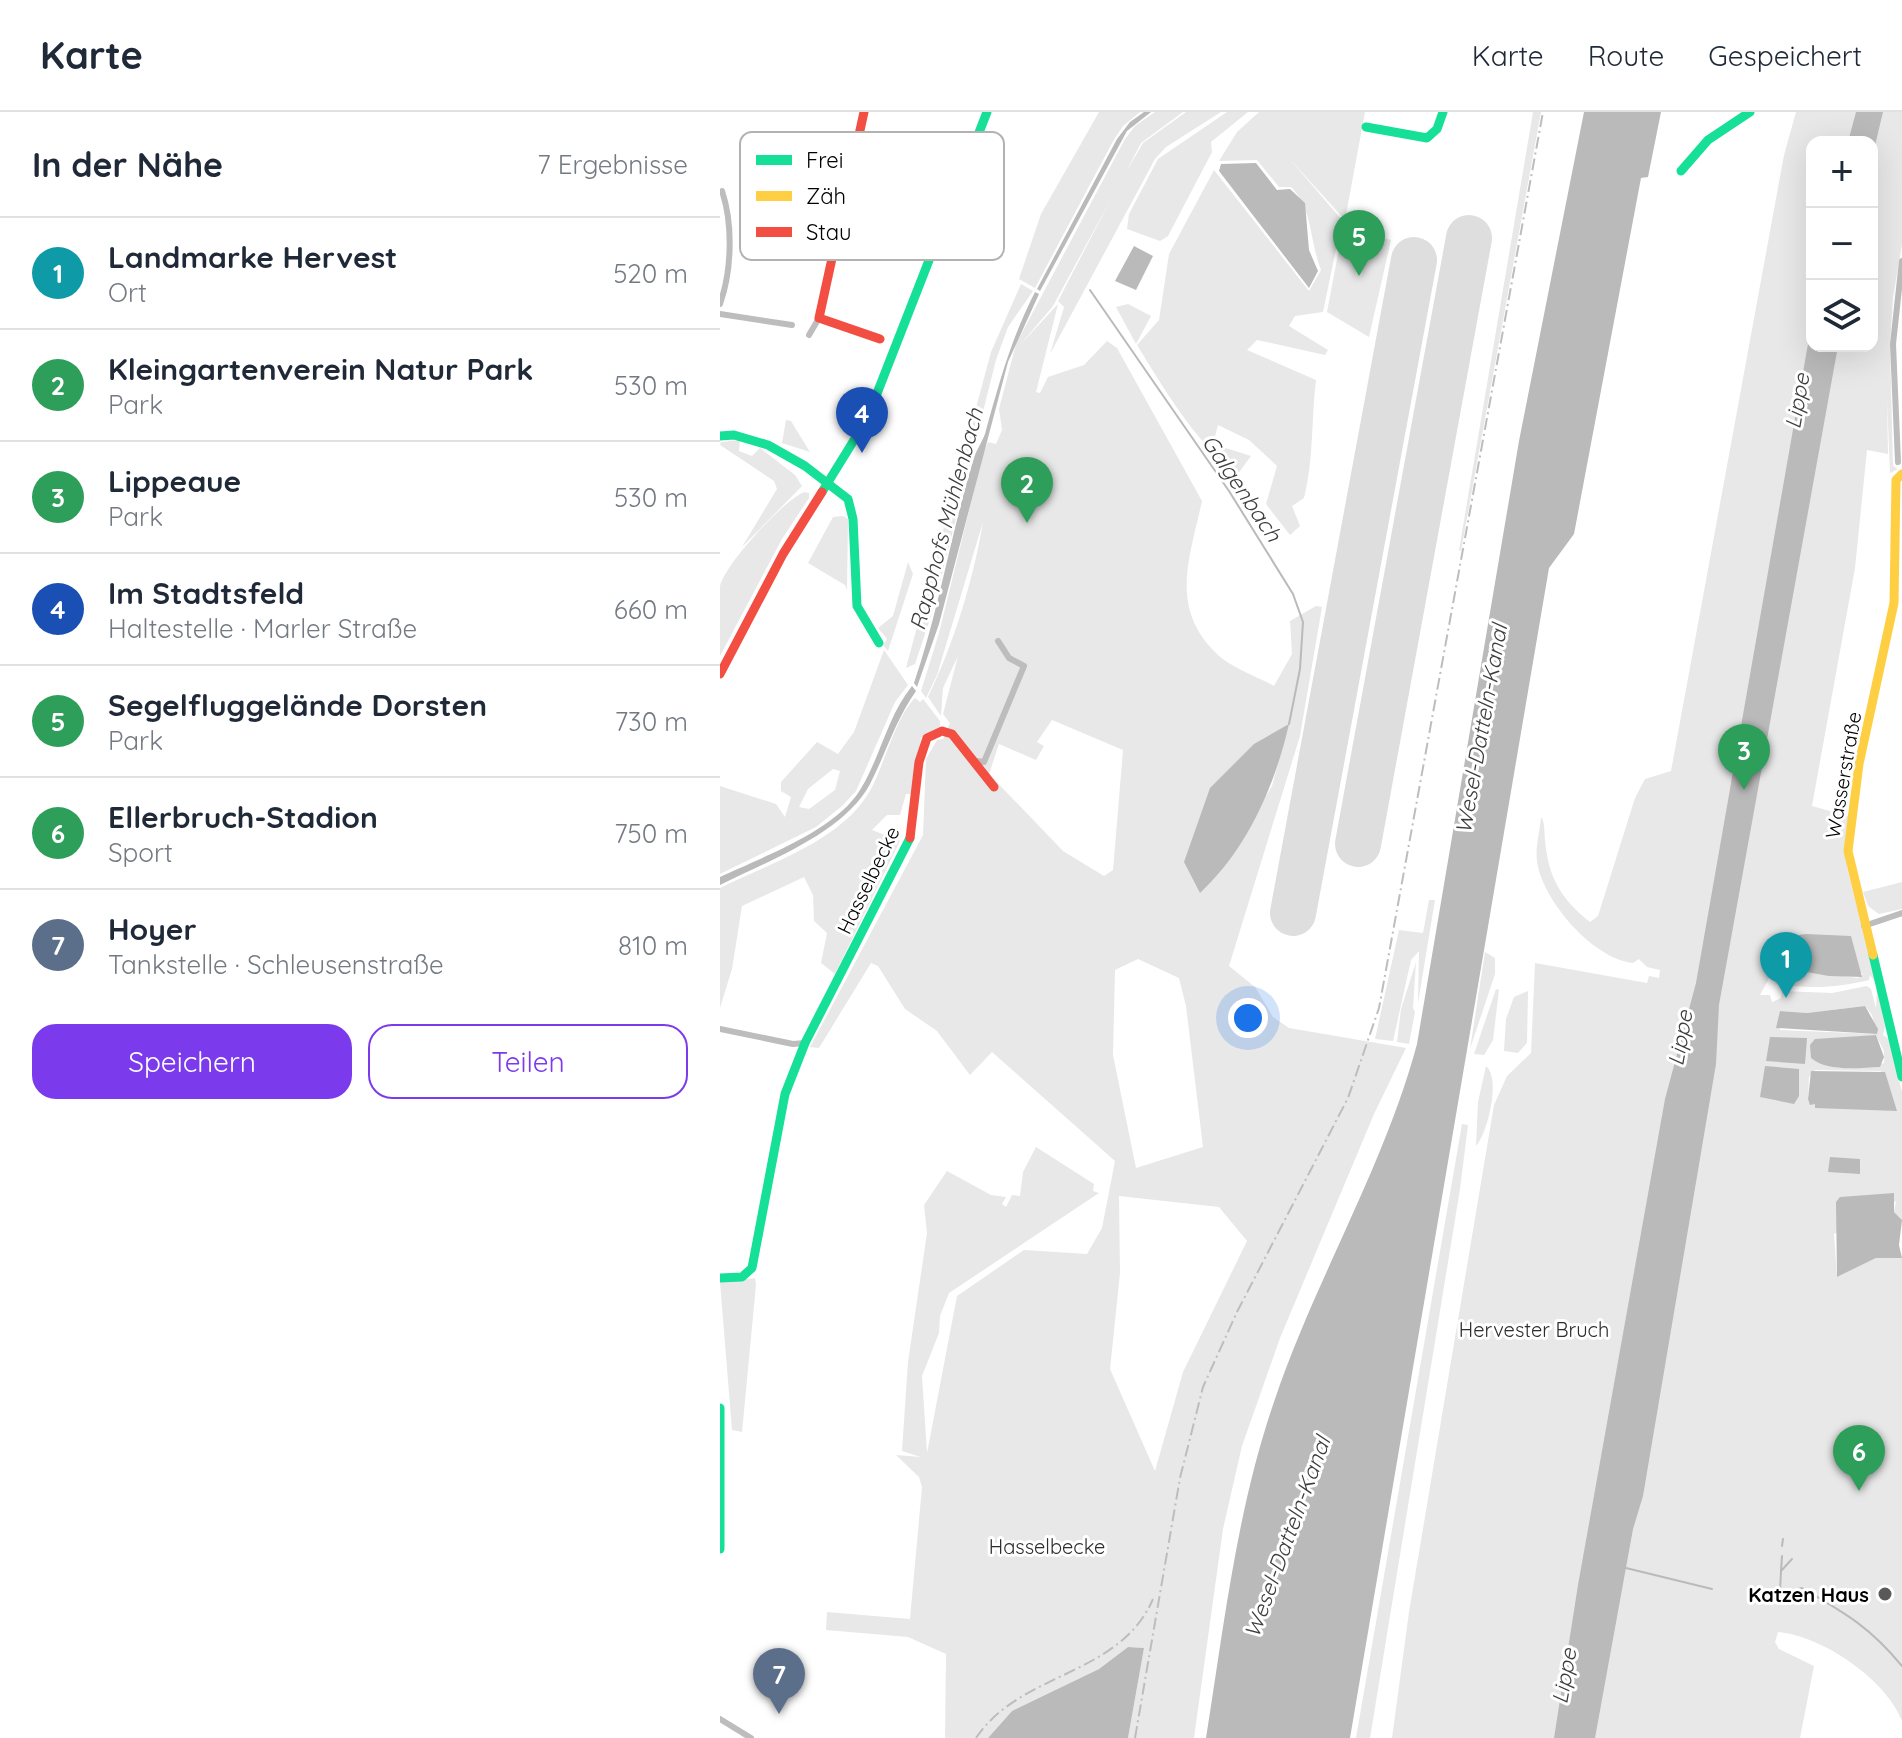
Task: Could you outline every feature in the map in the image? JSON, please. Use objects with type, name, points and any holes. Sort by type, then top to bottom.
[{"type":"street","points":[[860,132],[864,112]]},
{"type":"street","points":[[979,132],[987,112]]},
{"type":"street","points":[[1366,127],[1427,138],[1437,129],[1443,112]]},
{"type":"street","points":[[1681,171],[1708,140],[1750,112]]},
{"type":"street","points":[[720,304],[729,258],[728,210],[722,191]]},
{"type":"street","points":[[809,335],[819,318],[832,260]]},
{"type":"street","points":[[720,674],[783,554],[867,419],[931,260]]},
{"type":"street","points":[[1898,462],[1893,344],[1902,261]]},
{"type":"street","points":[[720,314],[792,325]]},
{"type":"street","points":[[819,318],[880,339]]},
{"type":"street","points":[[720,436],[728,433],[753,437],[848,499],[854,515],[854,600],[862,623],[879,643]]},
{"type":"street","name":"Wasserstraße","points":[[1900,474],[1895,617],[1849,832],[1851,872],[1902,1077]]},
{"type":"street","points":[[976,761],[984,762],[1024,666],[1009,658],[998,641]]},
{"type":"street","name":"Hasselbecke","points":[[720,1278],[742,1277],[752,1268],[782,1102],[805,1043],[908,846],[915,822],[927,738],[936,732],[949,733],[976,761],[994,787]]},
{"type":"street","points":[[1864,926],[1902,913]]},
{"type":"street","points":[[720,1029],[793,1044],[805,1043]]},
{"type":"street","points":[[1891,1034],[1902,1031]]},
{"type":"street","points":[[720,1408],[720,1549]]},
{"type":"street","points":[[720,1719],[751,1738]]},
{"type":"green space","points":[[1099,112],[1140,112],[1123,126],[1112,143],[1035,288],[1019,279],[1041,214]]},
{"type":"green space","name":"Hasselbecke","points":[[1155,112],[1183,112],[1141,143],[1126,172],[1143,143],[1186,112],[1221,112],[1166,147],[1155,159],[1050,354],[1064,307],[1058,301],[1112,197],[1053,306],[1020,345],[1058,304],[1036,392],[1040,393],[1048,377],[1084,365],[1107,341],[1117,348],[1202,501],[1189,561],[1188,599],[1201,635],[1215,652],[1235,667],[1274,686],[1292,654],[1290,621],[1316,606],[1322,607],[1300,736],[1229,966],[1255,987],[1273,1017],[1289,1028],[1406,1048],[1374,1114],[1280,1338],[1242,1446],[1223,1529],[1194,1738],[1128,1738],[1144,1648],[1128,1647],[1099,1669],[1012,1711],[988,1738],[945,1738],[946,1654],[908,1637],[826,1630],[827,1612],[910,1619],[922,1487],[919,1477],[896,1455],[921,1457],[902,1451],[908,1362],[927,1233],[924,1205],[947,1171],[991,1195],[1006,1197],[1002,1204],[1006,1207],[1012,1195],[1020,1196],[1023,1172],[1036,1147],[1094,1184],[1093,1191],[1099,1193],[949,1293],[940,1316],[939,1333],[922,1376],[927,1453],[957,1296],[1024,1250],[1087,1254],[1102,1228],[1115,1161],[992,1052],[970,1075],[937,1031],[905,1009],[878,966],[871,963],[819,1048],[810,1047],[923,835],[926,759],[937,740],[943,739],[950,723],[943,714],[958,656],[943,688],[941,716],[928,697],[946,655],[962,611],[983,522],[937,675],[926,698],[921,691],[939,633],[983,454],[988,442],[996,444],[1002,430],[999,409],[1016,344],[1125,139],[1135,126]],"holes":[[[1052,720],[1123,750],[1113,870],[1104,876],[1063,851],[989,774],[999,744],[1036,760],[1044,746],[1037,742]],[[1289,724],[1272,786],[1251,822]],[[1138,959],[1179,978],[1186,1006],[1203,1147],[1136,1168],[1113,1055],[1115,970]],[[1119,1196],[1219,1207],[1247,1241],[1183,1372],[1155,1471],[1110,1369],[1120,1273]]]},
{"type":"green space","points":[[1227,112],[1248,112],[1211,142],[1212,152],[1168,236],[1160,241],[1127,229],[1129,214],[1158,159]]},
{"type":"green space","points":[[1259,112],[1365,112],[1345,220],[1288,157],[1342,220],[1323,312],[1295,316],[1289,326],[1328,350],[1325,355],[1257,340],[1247,350],[1316,380],[1307,483],[1304,498],[1292,506],[1300,526],[1290,535],[1266,504],[1277,466],[1249,440],[1218,425],[1213,444],[1251,456],[1237,475],[1194,431],[1137,345],[1159,320],[1169,254],[1214,170],[1309,291],[1321,270],[1307,215],[1291,187],[1279,187],[1257,160],[1219,161],[1237,132]]},
{"type":"green space","points":[[1533,112],[1541,112],[1461,551],[1459,550]]},
{"type":"green space","name":"Hervester Bruch","points":[[1796,112],[1902,112],[1902,245],[1893,297],[1890,344],[1893,466],[1898,469],[1890,473],[1887,398],[1888,454],[1867,450],[1855,568],[1812,806],[1848,816],[1847,867],[1876,983],[1870,975],[1869,980],[1846,985],[1788,986],[1776,984],[1772,973],[1760,995],[1770,995],[1772,1002],[1781,998],[1782,991],[1832,993],[1867,986],[1871,989],[1876,1008],[1877,988],[1885,1027],[1883,1035],[1889,1039],[1902,1092],[1902,1220],[1894,1212],[1896,1201],[1834,1234],[1837,1277],[1876,1258],[1902,1258],[1902,1721],[1882,1690],[1850,1662],[1814,1642],[1778,1632],[1775,1642],[1779,1649],[1814,1666],[1800,1738],[1392,1738],[1409,1612],[1494,1105],[1507,1076],[1531,1053],[1535,963],[1647,983],[1649,976],[1659,978],[1660,970],[1647,967],[1639,959],[1633,963],[1602,951],[1586,939],[1559,909],[1548,893],[1537,861],[1541,817],[1553,876],[1571,905],[1590,922],[1598,916],[1635,798],[1645,779],[1671,771],[1784,155]],"holes":[[[1792,943],[1863,974],[1858,978],[1790,969]],[[1865,1006],[1872,1015],[1877,1034],[1780,1030],[1780,1011],[1807,1013]],[[1876,1035],[1884,1051],[1884,1063],[1856,1068],[1836,1067],[1811,1058],[1844,1038]],[[1815,1070],[1882,1071],[1815,1108],[1815,1104],[1808,1099],[1809,1077]]]},
{"type":"green space","points":[[1343,228],[1391,240],[1369,337],[1327,312]]},
{"type":"green space","points":[[1021,284],[1033,291],[1008,327],[996,360],[933,610],[915,664],[906,668],[991,352]]},
{"type":"green space","points":[[1128,304],[1151,316],[1136,344],[1116,307]]},
{"type":"green space","points":[[786,420],[791,421],[810,452],[782,443]]},
{"type":"green space","points":[[740,440],[739,451],[752,456],[760,448],[795,475],[802,486],[742,547],[777,489],[774,481],[720,445],[721,442]]},
{"type":"green space","points":[[804,492],[809,493],[809,498],[782,539],[720,656],[720,586],[724,576],[770,520]]},
{"type":"green space","points":[[833,517],[848,519],[847,590],[845,585],[808,563]]},
{"type":"green space","points":[[908,562],[913,574],[888,651],[883,645],[887,639],[878,628],[893,616]]},
{"type":"green space","points":[[884,650],[908,685],[895,702],[856,791],[816,827],[720,874],[720,786],[776,804],[785,817],[791,797],[781,791],[781,782],[817,742],[838,754],[854,732]],"holes":[[[833,769],[840,771],[835,790],[809,809],[799,807],[808,789]]]},
{"type":"green space","points":[[915,698],[920,702],[923,699],[940,721],[940,727],[921,738],[914,794],[906,794],[900,815],[887,815],[872,830],[900,841],[835,974],[821,963],[827,933],[814,921],[813,895],[804,877],[742,906],[732,969],[720,1008],[720,888],[805,848],[844,822],[860,806],[872,787],[896,728]]},
{"type":"green space","points":[[1902,882],[1902,909],[1879,914],[1868,906],[1863,892]]},
{"type":"green space","points":[[1429,900],[1435,900],[1418,1003],[1419,951],[1411,960],[1393,1041],[1375,1039],[1399,930],[1423,933]]},
{"type":"green space","points":[[1485,952],[1495,958],[1495,974],[1470,1049]]},
{"type":"green space","points":[[1416,962],[1415,1012],[1409,1044],[1397,1042],[1401,1009]]},
{"type":"green space","points":[[1496,989],[1499,990],[1493,1040],[1484,1055],[1474,1054]]},
{"type":"green space","points":[[1528,991],[1527,1043],[1518,1053],[1504,1051],[1506,1019],[1514,997]]},
{"type":"green space","points":[[1486,1066],[1493,1093],[1485,1129],[1476,1146],[1478,1102]]},
{"type":"green space","points":[[1462,1124],[1468,1125],[1460,1189],[1370,1738],[1356,1738]]},
{"type":"green space","points":[[755,1278],[742,1432],[732,1430],[720,1282]]},
{"type":"water","points":[[1144,112],[1151,112],[1127,131],[1040,291],[1037,289],[1117,139],[1130,122]]},
{"type":"water","name":"Wesel-Datteln-Kanal","points":[[1584,112],[1661,112],[1648,177],[1641,178],[1574,534],[1549,568],[1350,1738],[1206,1738],[1241,1524],[1262,1440],[1292,1354],[1387,1134],[1417,1044],[1519,441]]},
{"type":"water","points":[[1856,112],[1883,112],[1877,136],[1850,136]]},
{"type":"water","points":[[1256,163],[1277,190],[1290,189],[1305,203],[1309,250],[1318,271],[1309,288],[1219,171],[1221,164]]},
{"type":"water","points":[[1134,246],[1153,256],[1136,290],[1115,281]]},
{"type":"water","points":[[1035,292],[1039,294],[1008,362],[939,624],[917,687],[914,683],[974,458],[985,434],[1013,343]]},
{"type":"water","name":"Lippe","points":[[1807,352],[1837,352],[1719,1005],[1716,1064],[1643,1496],[1633,1529],[1595,1738],[1554,1738],[1578,1585],[1665,1099],[1696,983]]},
{"type":"water","points":[[912,686],[916,691],[870,784],[858,801],[842,817],[803,844],[720,885],[720,877],[816,830],[849,805],[867,777],[896,711]]},
{"type":"water","points":[[1289,724],[1276,770],[1257,815],[1232,857],[1200,893],[1184,862],[1210,788],[1254,744]]},
{"type":"water","points":[[1799,935],[1851,936],[1862,977],[1829,976],[1790,969],[1792,943]]},
{"type":"water","points":[[1865,1006],[1878,1029],[1877,1034],[1776,1028],[1780,1011],[1807,1013]]},
{"type":"water","points":[[1876,1035],[1884,1057],[1880,1067],[1834,1067],[1811,1058],[1810,1045],[1815,1039]]},
{"type":"water","points":[[1770,1037],[1807,1038],[1805,1064],[1766,1061]]},
{"type":"water","points":[[1765,1066],[1799,1069],[1799,1096],[1794,1104],[1760,1097]]},
{"type":"water","points":[[1811,1071],[1885,1072],[1897,1111],[1815,1108],[1815,1104],[1810,1105],[1808,1099]]},
{"type":"water","points":[[1830,1157],[1860,1159],[1860,1174],[1828,1172]]},
{"type":"water","points":[[1894,1193],[1894,1212],[1902,1220],[1899,1245],[1902,1258],[1876,1258],[1837,1277],[1836,1202],[1840,1197]]},
{"type":"water","points":[[1128,1647],[1144,1648],[1128,1738],[988,1738],[1012,1711],[1099,1669]]},
{"type":"waterway","name":"Galgenbach","points":[[1090,290],[1229,491],[1293,594],[1303,622],[1300,669],[1289,724]]},
{"type":"waterway","points":[[1782,1546],[1783,1539]]},
{"type":"waterway","points":[[1781,1571],[1782,1556]]},
{"type":"waterway","points":[[1780,1592],[1781,1571],[1792,1559]]},
{"type":"waterway","points":[[1626,1568],[1712,1589]]},
{"type":"waterway","points":[[1749,1596],[1763,1599],[1802,1588],[1856,1622],[1902,1666]]},
{"type":"runway","points":[[1358,844],[1469,238]]},
{"type":"runway","points":[[1293,913],[1414,260]]},
{"type":"railway","points":[[1135,1738],[1180,1478],[1203,1387],[1237,1312],[1348,1098],[1379,1008],[1543,112]]},
{"type":"railway","points":[[976,1738],[995,1716],[1018,1699],[1094,1660],[1117,1644],[1137,1625],[1153,1599]]},
{"type":"traffic: fast","points":[[979,132],[987,112]]},
{"type":"traffic: fast","points":[[1366,127],[1427,138],[1437,129],[1443,112]]},
{"type":"traffic: fast","points":[[1681,171],[1708,140],[1750,112]]},
{"type":"traffic: fast","points":[[822,492],[867,419],[929,260]]},
{"type":"traffic: fast","points":[[720,436],[734,435],[768,445],[805,466],[848,499],[853,519],[857,606],[879,643]]},
{"type":"traffic: fast","points":[[720,1278],[742,1277],[752,1268],[785,1094],[805,1043],[910,838]]},
{"type":"traffic: fast","points":[[1873,955],[1902,1077]]},
{"type":"traffic: fast","points":[[720,1408],[720,1549]]},
{"type":"traffic: slow","points":[[1873,955],[1848,851],[1859,764],[1894,603],[1896,480],[1902,474]]},
{"type":"traffic: jam","points":[[860,132],[864,112]]},
{"type":"traffic: jam","points":[[832,260],[819,318],[880,339]]},
{"type":"traffic: jam","points":[[720,674],[783,554],[822,492]]},
{"type":"traffic: jam","points":[[910,838],[919,762],[927,738],[942,731],[952,734],[994,787]]},
{"type":"place","name":"Segelfluggelände Dorsten","points":[[1359,276]]},
{"type":"place","name":"Im Stadtsfeld","points":[[862,453]]},
{"type":"place","name":"Kleingartenverein Natur Park","points":[[1027,523]]},
{"type":"place","name":"Lippeaue","points":[[1744,790]]},
{"type":"place","name":"Landmarke Hervest","points":[[1786,998]]},
{"type":"place","name":"Ellerbruch-Stadion","points":[[1859,1491]]},
{"type":"place","name":"Katzen Haus","points":[[1885,1594]]},
{"type":"place","name":"Hoyer","points":[[779,1714]]},
{"type":"water label","name":"Rapphofs Mühlenbach","points":[[946,519]]}]
